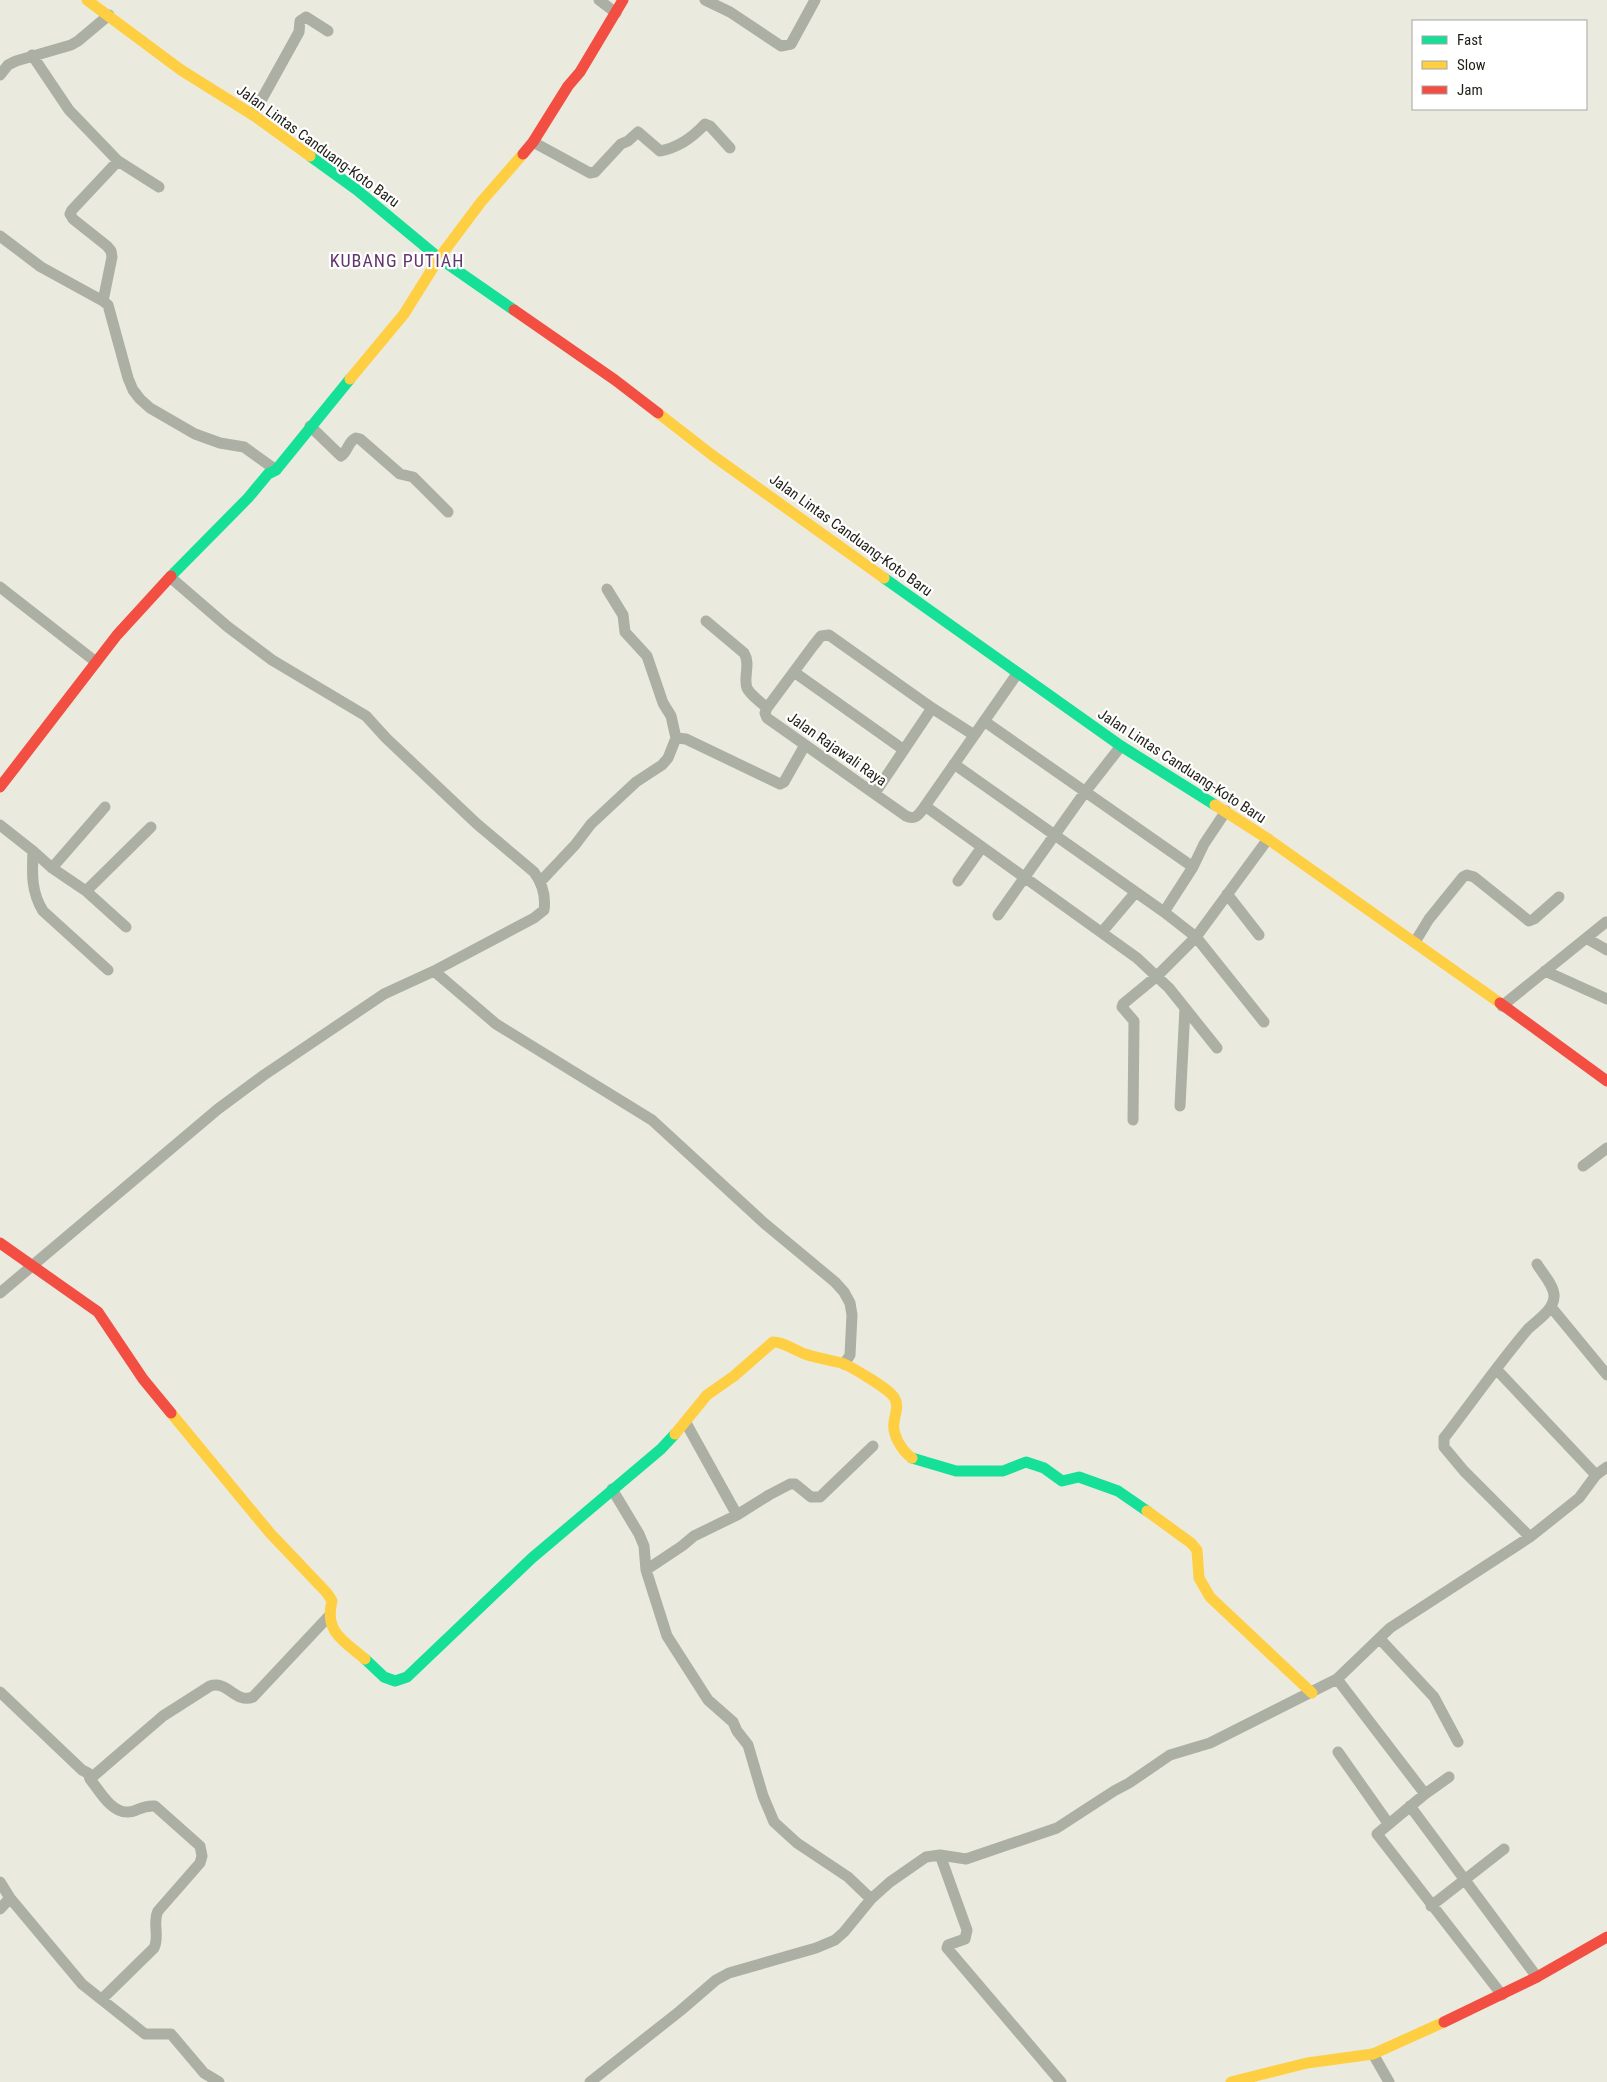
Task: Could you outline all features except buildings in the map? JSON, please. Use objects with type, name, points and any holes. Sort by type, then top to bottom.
[{"type":"street","name":"Jalan Lintas Canduang-Koto Baru","points":[[87,0],[181,70],[253,115],[357,190],[439,258],[615,380],[712,455],[1018,674],[1121,746],[1268,839],[1415,942],[1607,1081]]},
{"type":"street","points":[[599,0],[616,13]]},
{"type":"street","points":[[0,788],[117,635],[170,577],[248,498],[268,474],[276,470],[310,426],[404,314],[439,258],[480,202],[533,142],[568,86],[580,72],[623,0]]},
{"type":"street","points":[[705,0],[730,12],[785,47],[791,44],[816,0]]},
{"type":"street","points":[[0,75],[8,65],[32,55],[78,41],[109,15]]},
{"type":"street","points":[[253,115],[299,32],[300,21],[306,17],[328,31]]},
{"type":"street","points":[[32,55],[69,110],[118,161],[159,187]]},
{"type":"street","points":[[533,142],[590,173],[595,172],[621,144],[628,141],[638,132],[660,151],[671,149],[698,132],[705,124],[710,126],[730,148]]},
{"type":"street","points":[[103,301],[112,251],[73,219],[70,214],[118,161]]},
{"type":"street","points":[[0,236],[41,267],[103,301],[111,312],[128,378],[133,390],[150,408],[195,434],[220,443],[244,447],[276,470]]},
{"type":"street","points":[[310,426],[341,456],[353,440],[356,438],[360,439],[400,474],[413,477],[448,512]]},
{"type":"street","points":[[0,1293],[218,1109],[257,1080],[384,994],[434,971],[534,918],[544,910],[546,901],[540,881],[534,872],[477,824],[386,738],[366,716],[272,660],[228,627],[170,577]]},
{"type":"street","points":[[0,587],[96,662]]},
{"type":"street","points":[[540,881],[598,818],[636,782],[662,765],[668,758],[676,738],[671,716],[663,702],[647,656],[625,632],[623,615],[607,589]]},
{"type":"street","points":[[706,621],[744,653],[747,661],[746,686],[748,691],[767,708]]},
{"type":"street","name":"Jalan Rajawali Raya","points":[[925,806],[917,817],[910,818],[767,718],[765,713],[767,708],[821,636],[829,635],[932,708],[974,735]]},
{"type":"street","points":[[794,672],[904,750]]},
{"type":"street","points":[[1018,674],[925,806],[1102,932],[1157,976],[1217,1048]]},
{"type":"street","points":[[875,793],[932,708]]},
{"type":"street","points":[[984,721],[1193,868]]},
{"type":"street","points":[[676,738],[686,738],[780,784],[784,782],[806,745]]},
{"type":"street","points":[[998,915],[1085,792],[1121,746]]},
{"type":"street","points":[[954,764],[1164,912],[1196,937],[1264,1022]]},
{"type":"street","points":[[52,868],[105,807]]},
{"type":"street","points":[[1164,912],[1193,868],[1204,844],[1226,811]]},
{"type":"street","points":[[0,825],[52,868],[86,890],[126,927]]},
{"type":"street","points":[[86,890],[151,827]]},
{"type":"street","points":[[1133,1120],[1134,1021],[1122,1007],[1123,1004],[1157,976],[1196,937],[1268,839]]},
{"type":"street","points":[[958,881],[982,847]]},
{"type":"street","points":[[33,851],[32,876],[37,902],[43,911],[108,970]]},
{"type":"street","points":[[1415,942],[1429,919],[1463,877],[1467,875],[1474,877],[1529,921],[1534,919],[1559,897]]},
{"type":"street","points":[[1102,932],[1135,893]]},
{"type":"street","points":[[1227,894],[1259,935]]},
{"type":"street","points":[[1502,1006],[1606,922]]},
{"type":"street","points":[[1586,938],[1607,950]]},
{"type":"street","points":[[434,971],[496,1024],[652,1120],[764,1223],[835,1282],[844,1292],[850,1303],[852,1315],[850,1355],[844,1364]]},
{"type":"street","points":[[1545,971],[1607,999]]},
{"type":"street","points":[[1180,1106],[1185,1008]]},
{"type":"street","points":[[1583,1166],[1607,1148]]},
{"type":"street","points":[[0,1243],[98,1312],[144,1379],[270,1533],[327,1593],[332,1601],[329,1616],[330,1625],[335,1632],[384,1677],[395,1681],[407,1676],[532,1558],[661,1448],[686,1423],[707,1395],[734,1376],[773,1342],[781,1342],[805,1354],[844,1364],[874,1382],[894,1397],[898,1410],[893,1424],[898,1441],[912,1458],[956,1471],[1003,1471],[1026,1462],[1044,1468],[1062,1481],[1079,1477],[1118,1491],[1191,1543],[1197,1550],[1199,1578],[1210,1597],[1312,1693]]},
{"type":"street","points":[[1530,1537],[1464,1471],[1444,1447],[1444,1438],[1497,1370],[1505,1356],[1551,1307],[1554,1296],[1552,1287],[1536,1264]]},
{"type":"street","points":[[1551,1307],[1607,1375]]},
{"type":"street","points":[[1497,1370],[1596,1475]]},
{"type":"street","points":[[686,1423],[737,1515]]},
{"type":"street","points":[[646,1570],[694,1536],[737,1515],[769,1494],[790,1484],[795,1484],[811,1497],[820,1497],[873,1446]]},
{"type":"street","points":[[590,2082],[716,1980],[729,1973],[816,1948],[836,1940],[871,1899],[920,1861],[931,1856],[940,1855],[966,1859],[1057,1828],[1114,1791],[1129,1784],[1170,1755],[1210,1743],[1337,1679],[1390,1628],[1530,1537],[1579,1498],[1596,1475],[1607,1467]]},
{"type":"street","points":[[612,1489],[642,1540],[646,1570],[667,1636],[708,1700],[733,1722],[737,1731],[748,1745],[763,1796],[774,1822],[797,1843],[848,1877],[871,1899]]},
{"type":"street","points":[[90,1779],[163,1716],[210,1686],[216,1684],[222,1686],[240,1698],[252,1697],[329,1616]]},
{"type":"street","points":[[1380,1639],[1434,1697],[1458,1742]]},
{"type":"street","points":[[1337,1679],[1425,1794]]},
{"type":"street","points":[[0,1692],[82,1770],[88,1773],[90,1779],[115,1809],[129,1813],[146,1806],[155,1806],[200,1846],[202,1856],[200,1864],[158,1911],[155,1917],[157,1943],[154,1948],[103,1998]]},
{"type":"street","points":[[1338,1752],[1388,1824]]},
{"type":"street","points":[[1449,1777],[1425,1794],[1377,1834],[1431,1906],[1502,1995]]},
{"type":"street","points":[[1410,1806],[1537,1977]]},
{"type":"street","points":[[1431,1906],[1504,1849]]},
{"type":"street","points":[[940,1855],[967,1930],[965,1939],[948,1945],[946,1948],[1061,2082]]},
{"type":"street","points":[[0,1882],[10,1898],[82,1984],[103,1998],[145,2034],[171,2034],[204,2073],[219,2082]]},
{"type":"street","points":[[0,1909],[10,1898]]},
{"type":"street","points":[[1231,2082],[1307,2063],[1373,2054],[1423,2034],[1502,1995],[1607,1937]]},
{"type":"street","points":[[1373,2054],[1389,2082]]},
{"type":"traffic: fast","points":[[310,156],[357,190],[439,258],[514,310]]},
{"type":"traffic: fast","points":[[171,576],[248,498],[268,474],[276,470],[350,379]]},
{"type":"traffic: fast","points":[[884,578],[1121,746],[1215,805]]},
{"type":"traffic: fast","points":[[365,1659],[384,1677],[395,1681],[407,1677],[532,1558],[661,1449],[675,1434]]},
{"type":"traffic: fast","points":[[912,1458],[956,1471],[1003,1471],[1026,1462],[1044,1468],[1062,1481],[1079,1477],[1118,1491],[1147,1511]]},
{"type":"traffic: slow","points":[[87,0],[181,70],[253,115],[310,156]]},
{"type":"traffic: slow","points":[[350,379],[404,314],[439,258],[481,202],[523,154]]},
{"type":"traffic: slow","points":[[658,413],[712,455],[884,578]]},
{"type":"traffic: slow","points":[[1215,805],[1268,839],[1500,1003]]},
{"type":"traffic: slow","points":[[675,1434],[707,1395],[734,1376],[773,1342],[777,1342],[805,1354],[842,1363],[889,1392],[896,1402],[894,1422],[896,1437],[901,1447],[912,1458]]},
{"type":"traffic: slow","points":[[171,1413],[270,1533],[327,1593],[332,1601],[330,1612],[333,1628],[343,1641],[365,1659]]},
{"type":"traffic: slow","points":[[1147,1511],[1191,1543],[1197,1550],[1199,1578],[1210,1597],[1312,1693]]},
{"type":"traffic: slow","points":[[1231,2082],[1307,2063],[1373,2054],[1444,2022]]},
{"type":"traffic: jam","points":[[523,154],[533,142],[568,86],[580,72],[623,0]]},
{"type":"traffic: jam","points":[[514,310],[615,380],[658,413]]},
{"type":"traffic: jam","points":[[0,787],[117,635],[171,576]]},
{"type":"traffic: jam","points":[[1500,1003],[1607,1081]]},
{"type":"traffic: jam","points":[[0,1243],[98,1312],[143,1379],[171,1413]]},
{"type":"traffic: jam","points":[[1444,2022],[1537,1977],[1607,1937]]},
{"type":"district","name":"KUBANG PUTIAH","points":[[397,261]]}]
